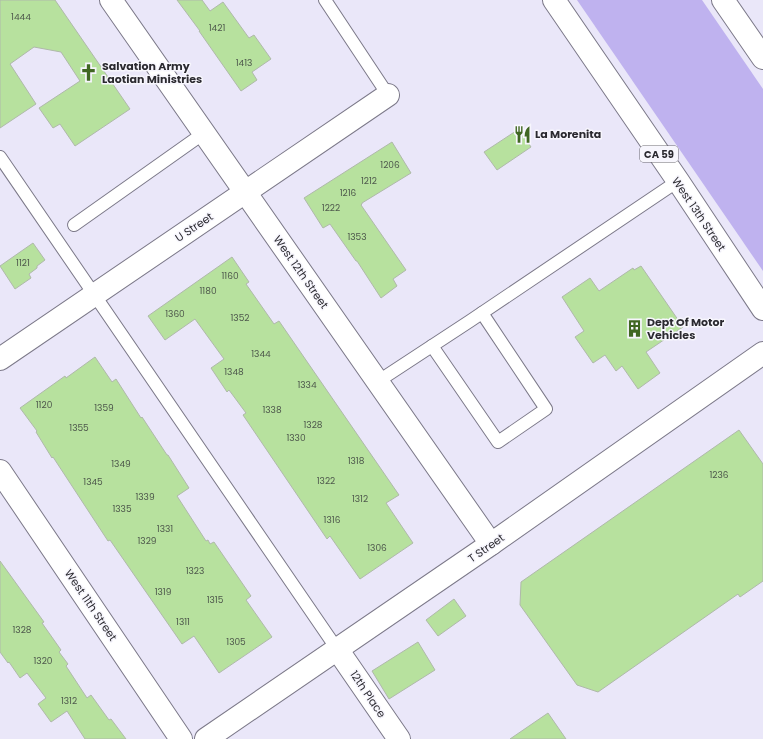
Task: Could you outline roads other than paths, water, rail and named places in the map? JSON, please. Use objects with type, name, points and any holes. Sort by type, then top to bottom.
[{"type":"main road","name":"West 12th Street","points":[[111,0],[491,544]]},
{"type":"main road","name":"West 13th Street","points":[[554,0],[678,181],[763,309]]},
{"type":"main road","points":[[723,0],[763,58]]},
{"type":"main road","name":"U Street","points":[[0,359],[388,95]]},
{"type":"main road","name":"T Street","points":[[206,739],[491,544],[763,353]]},
{"type":"main road","name":"West 11th Street","points":[[0,471],[181,739]]},
{"type":"main road","name":"12th Place","points":[[337,649],[399,739]]},
{"type":"lane","points":[[325,0],[388,95]]},
{"type":"lane","points":[[74,225],[204,133]]},
{"type":"lane","points":[[0,157],[337,649]]},
{"type":"lane","points":[[377,382],[678,181]]},
{"type":"lane","points":[[432,346],[498,442],[546,409],[482,313]]},
{"type":"place","name":"Salvation Army Laotian Ministries","points":[[89,72]]},
{"type":"place","name":"La Morenita","points":[[522,134]]},
{"type":"place","name":"Dept Of Motor Vehicles","points":[[634,328]]}]
